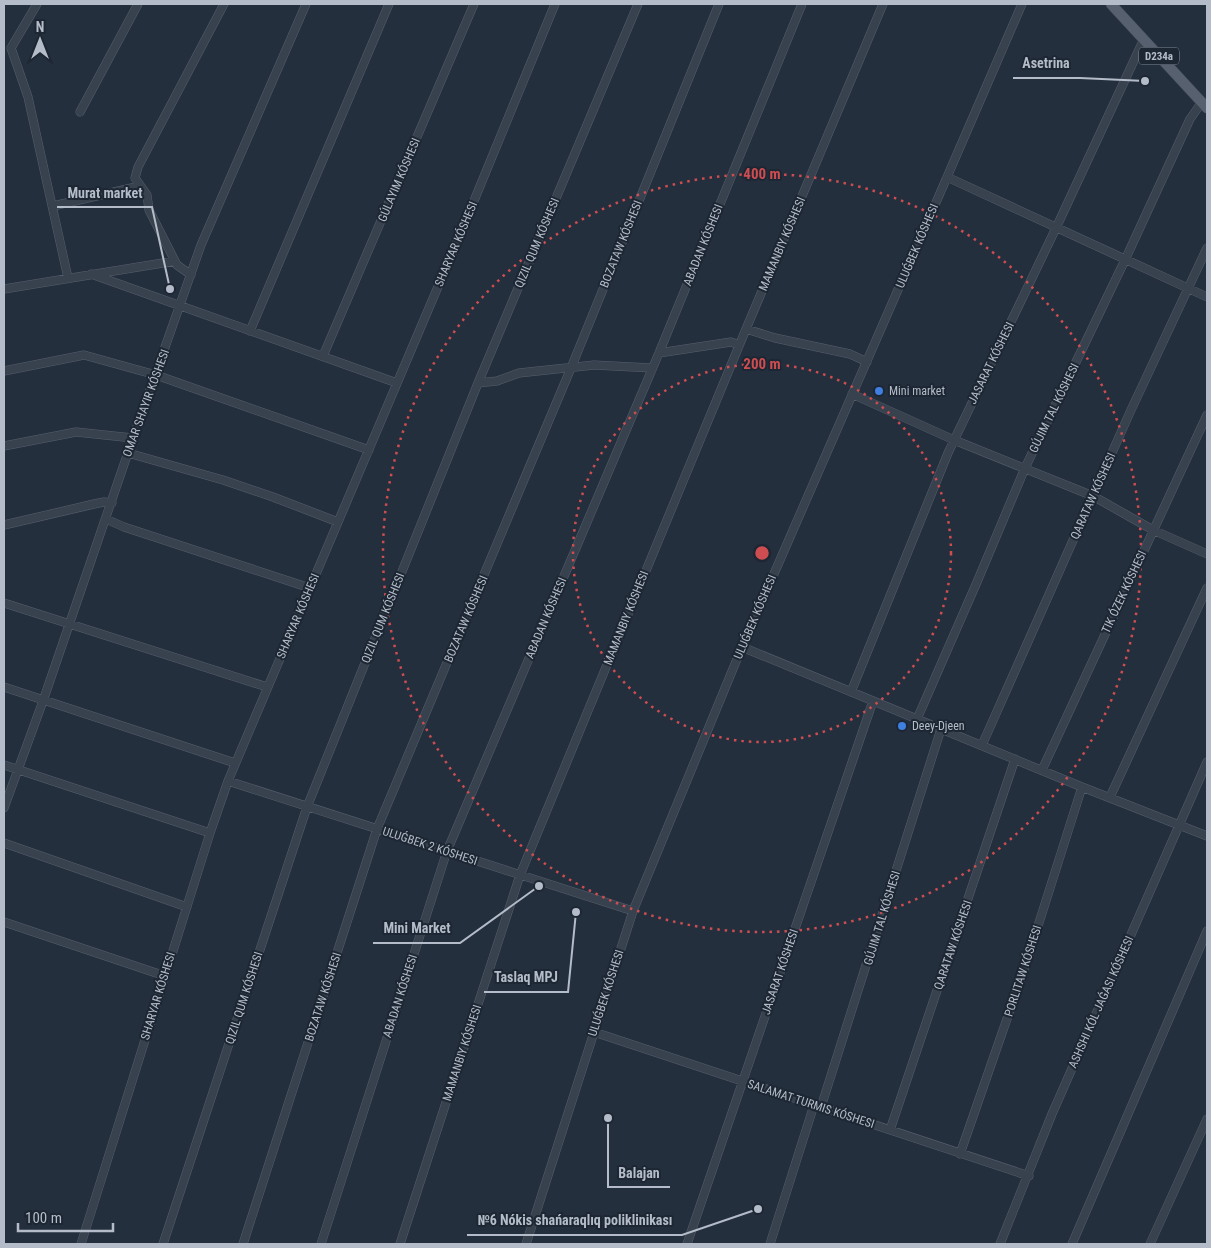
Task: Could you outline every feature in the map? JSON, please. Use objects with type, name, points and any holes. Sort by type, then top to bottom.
[{"type":"main road","name":"D234a","points":[[1111,4],[1204,105]]},
{"type":"street","points":[[37,4],[7,47],[28,97],[68,278]]},
{"type":"street","points":[[80,112],[138,4]]},
{"type":"street","points":[[191,275],[177,265],[149,210],[147,195],[135,178],[138,167],[224,4]]},
{"type":"street","points":[[4,808],[70,624],[201,245],[306,4]]},
{"type":"street","points":[[250,331],[389,4]]},
{"type":"street","points":[[323,356],[474,4]]},
{"type":"street","name":"SHARYAR KÓSHESI","points":[[81,1244],[228,781],[458,242],[555,4]]},
{"type":"street","points":[[163,1244],[307,807],[478,383],[638,4]]},
{"type":"street","name":"BOZATAW KÓSHESI","points":[[243,1244],[378,829],[571,368],[719,4]]},
{"type":"street","name":"ABADAN KÓSHESI","points":[[321,1244],[447,851],[659,353],[802,4]]},
{"type":"street","name":"MAMANBIY KÓSHESI","points":[[400,1244],[520,875],[739,345],[883,4]]},
{"type":"street","name":"ULUǴBEK KÓSHESI","points":[[526,1244],[633,911],[742,647],[1022,4]]},
{"type":"street","name":"JASARAT KÓSHESI","points":[[851,692],[954,440],[1144,39]]},
{"type":"street","name":"GÚJIM TAL KÓSHESI","points":[[916,718],[977,582],[1025,468],[1125,260],[1190,119],[1204,105]]},
{"type":"street","points":[[947,177],[1207,297]]},
{"type":"street","points":[[53,206],[140,186]]},
{"type":"street","name":"QARATAW KÓSHESI","points":[[982,745],[1093,496],[1207,248]]},
{"type":"street","points":[[4,289],[175,261]]},
{"type":"street","points":[[91,274],[397,383]]},
{"type":"street","points":[[746,329],[775,338],[850,354],[867,362]]},
{"type":"street","points":[[659,353],[731,342],[739,345]]},
{"type":"street","points":[[4,370],[84,355],[156,375],[369,450]]},
{"type":"street","points":[[478,383],[497,381],[519,373],[594,365],[652,368]]},
{"type":"street","points":[[852,394],[954,440],[1093,496],[1153,530],[1207,554]]},
{"type":"street","name":"TIK ÓZEK KÓSHESI","points":[[1042,770],[1207,415]]},
{"type":"street","points":[[4,446],[76,432],[133,438]]},
{"type":"street","points":[[128,452],[223,480],[338,522]]},
{"type":"street","points":[[4,525],[94,504],[112,503]]},
{"type":"street","points":[[106,519],[124,527],[310,588]]},
{"type":"street","points":[[1110,797],[1207,588]]},
{"type":"street","points":[[4,603],[268,687]]},
{"type":"street","points":[[742,647],[1082,787],[1207,836]]},
{"type":"street","points":[[4,688],[235,763]]},
{"type":"street","name":"JASARAT KÓSHESI","points":[[687,1244],[873,701]]},
{"type":"street","name":"GÚJIM TAL KÓSHESI","points":[[770,1244],[818,1106],[941,729]]},
{"type":"street","name":"QARATAW KÓSHESI","points":[[890,1130],[1015,759]]},
{"type":"street","points":[[1000,1244],[1029,1176],[1052,1114],[1207,762]]},
{"type":"street","points":[[4,765],[210,833]]},
{"type":"street","name":"ULUǴBEK 2 KÓSHESI","points":[[228,781],[633,911]]},
{"type":"street","points":[[960,1154],[1025,966],[1082,787]]},
{"type":"street","points":[[4,843],[187,907]]},
{"type":"street","points":[[4,922],[165,976]]},
{"type":"street","points":[[1072,1244],[1207,931]]},
{"type":"street","points":[[594,1032],[1029,1176]]},
{"type":"street","points":[[1150,1244],[1207,1119]]},
{"type":"place","name":"Asetrina","points":[[1145,81]]},
{"type":"place","name":"Murat market","points":[[170,289]]},
{"type":"place","name":"Mini market","points":[[879,391]]},
{"type":"place","name":"Deey-Djeen","points":[[902,726]]},
{"type":"place","name":"Mini Market","points":[[539,886]]},
{"type":"place","name":"Taslaq MPJ","points":[[576,912]]},
{"type":"place","name":"Balajan","points":[[608,1118]]},
{"type":"place","name":"№6 Nókis shańaraqlıq poliklinikası","points":[[758,1209]]}]
